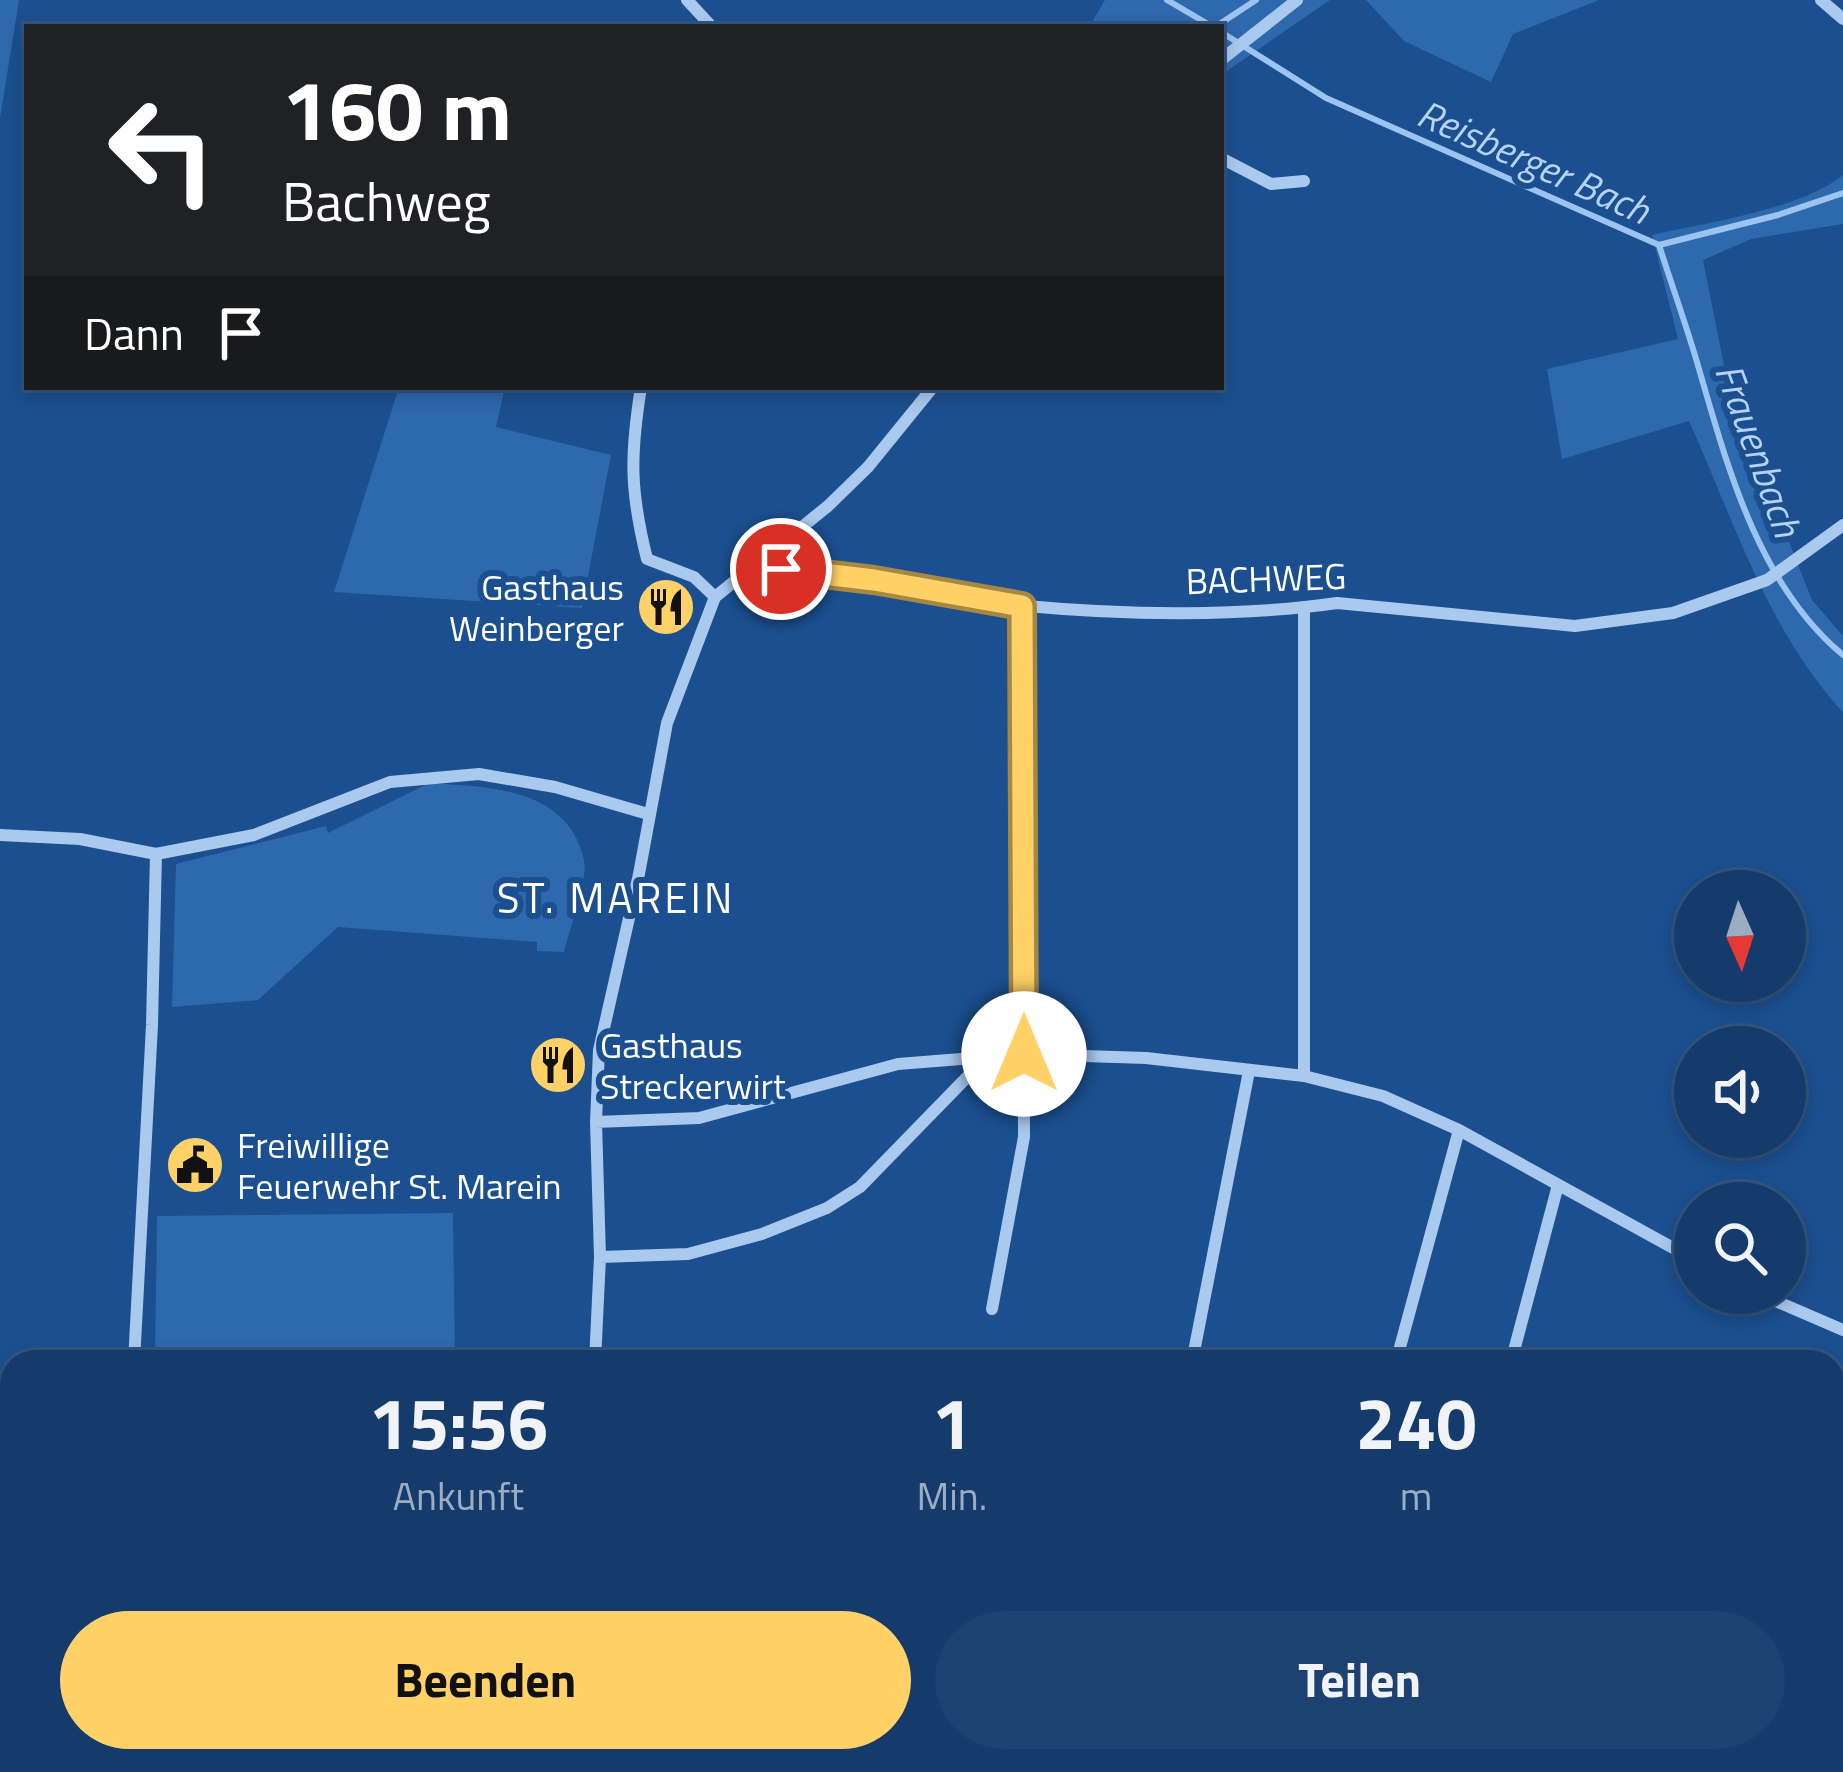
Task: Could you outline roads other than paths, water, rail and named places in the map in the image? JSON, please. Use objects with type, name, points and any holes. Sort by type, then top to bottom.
[{"type":"street","points":[[687,0],[709,24]]},
{"type":"street","points":[[1224,58],[1297,0]]},
{"type":"street","points":[[1821,0],[1843,19]]},
{"type":"street","points":[[1224,160],[1270,184],[1304,182]]},
{"type":"street","points":[[641,390],[633,436],[632,500],[647,559],[694,577],[716,597]]},
{"type":"street","points":[[596,1350],[599,1050],[640,874],[668,723],[716,597],[868,466],[931,390]]},
{"type":"street","name":"BACHWEG","points":[[768,556],[781,569],[1022,606],[1118,611],[1337,604],[1575,626],[1672,613],[1767,580],[1843,525]]},
{"type":"street","points":[[992,1309],[1024,1137],[1022,606]]},
{"type":"street","points":[[1304,608],[1304,1076]]},
{"type":"street","points":[[0,835],[80,839],[156,854],[254,835],[390,782],[479,773],[648,814]]},
{"type":"street","points":[[135,1350],[156,854]]},
{"type":"street","points":[[596,1122],[699,1118],[898,1064],[1024,1054],[1146,1058],[1304,1076],[1383,1096],[1459,1130],[1674,1249]]},
{"type":"street","points":[[600,1257],[688,1254],[762,1234],[826,1208],[860,1187],[972,1072],[977,1058]]},
{"type":"street","points":[[1195,1350],[1249,1071]]},
{"type":"street","points":[[1399,1350],[1459,1130]]},
{"type":"street","points":[[1514,1350],[1558,1185]]},
{"type":"street","points":[[1806,1314],[1843,1330]]},
{"type":"waterway","name":"Reisberger Bach","points":[[1167,0],[1208,24]]},
{"type":"waterway","points":[[1220,24],[1256,0]]},
{"type":"waterway","name":"Reisberger Bach","points":[[1224,34],[1326,98],[1659,245],[1843,193]]},
{"type":"waterway","name":"Frauenbach","points":[[1659,245],[1750,523],[1789,595],[1843,655]]},
{"type":"place","name":"Gasthaus Weinberger","points":[[666,607]]},
{"type":"place","name":"Gasthaus Streckerwirt","points":[[558,1065]]},
{"type":"place","name":"Freiwillige Feuerwehr St. Marein","points":[[195,1165]]},
{"type":"district","name":"ST. MAREIN","points":[[616,897]]}]
